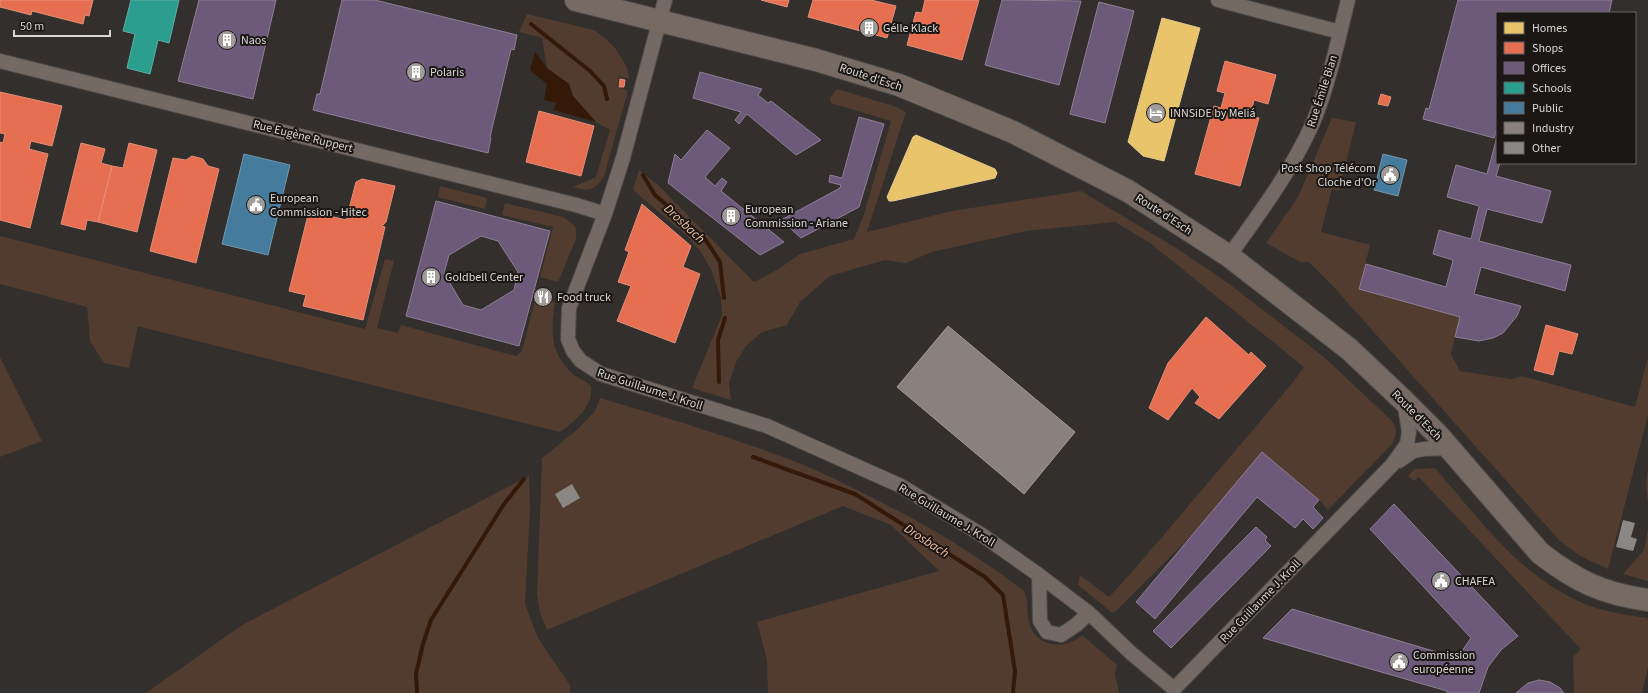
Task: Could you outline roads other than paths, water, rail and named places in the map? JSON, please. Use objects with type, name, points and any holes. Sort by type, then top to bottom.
[{"type":"main road","name":"Route d'Esch","points":[[576,0],[816,60],[899,85],[1013,132],[1128,191],[1229,256],[1349,349],[1404,401],[1450,448],[1540,553],[1562,570],[1582,582],[1626,597],[1648,600]]},
{"type":"street","name":"Rue Guillaume J. Kroll","points":[[665,0],[623,158],[605,214],[569,308],[568,339],[573,351],[581,361],[601,374],[767,426],[901,486],[969,526],[1039,575],[1089,613],[1131,653],[1174,689],[1392,465],[1406,444],[1409,432],[1404,401]]},
{"type":"street","points":[[1218,0],[1340,32]]},
{"type":"street","name":"Rue Émile Bian","points":[[1229,256],[1272,196],[1312,125],[1323,94],[1348,0]]},
{"type":"street","name":"Rue Eugène Ruppert","points":[[0,61],[576,205],[605,214]]},
{"type":"street","name":"Rue Guillaume J. Kroll","points":[[1392,465],[1413,451],[1450,448]]},
{"type":"street","points":[[1039,575],[1040,621],[1047,632],[1060,635],[1076,625],[1089,613]]},
{"type":"waterway","name":"Drosbach","points":[[531,24],[590,71],[604,86],[607,99]]},
{"type":"waterway","name":"Drosbach","points":[[643,175],[655,195],[705,239],[720,262],[724,298]]},
{"type":"waterway","name":"Drosbach","points":[[719,382],[718,340],[725,318]]},
{"type":"waterway","name":"Drosbach","points":[[753,457],[855,494],[985,577],[1003,595],[1015,671],[1013,693]]},
{"type":"waterway","points":[[417,693],[416,674],[423,644],[431,620],[504,504],[524,479]]},
{"type":"place","name":"Gélle Klack","points":[[869,28]]},
{"type":"place","name":"Naos","points":[[227,40]]},
{"type":"place","name":"Polaris","points":[[416,72]]},
{"type":"place","name":"INNSiDE by Meliá","points":[[1156,113]]},
{"type":"place","name":"Post Shop Télécom Cloche d'Or","points":[[1390,175]]},
{"type":"place","name":"European Commission - Hitec","points":[[256,205]]},
{"type":"place","name":"European Commission - Ariane","points":[[731,216]]},
{"type":"place","name":"Goldbell Center","points":[[431,277]]},
{"type":"place","name":"Food truck","points":[[543,297]]},
{"type":"place","name":"CHAFEA","points":[[1441,581]]},
{"type":"place","name":"Commission européenne","points":[[1399,662]]}]
